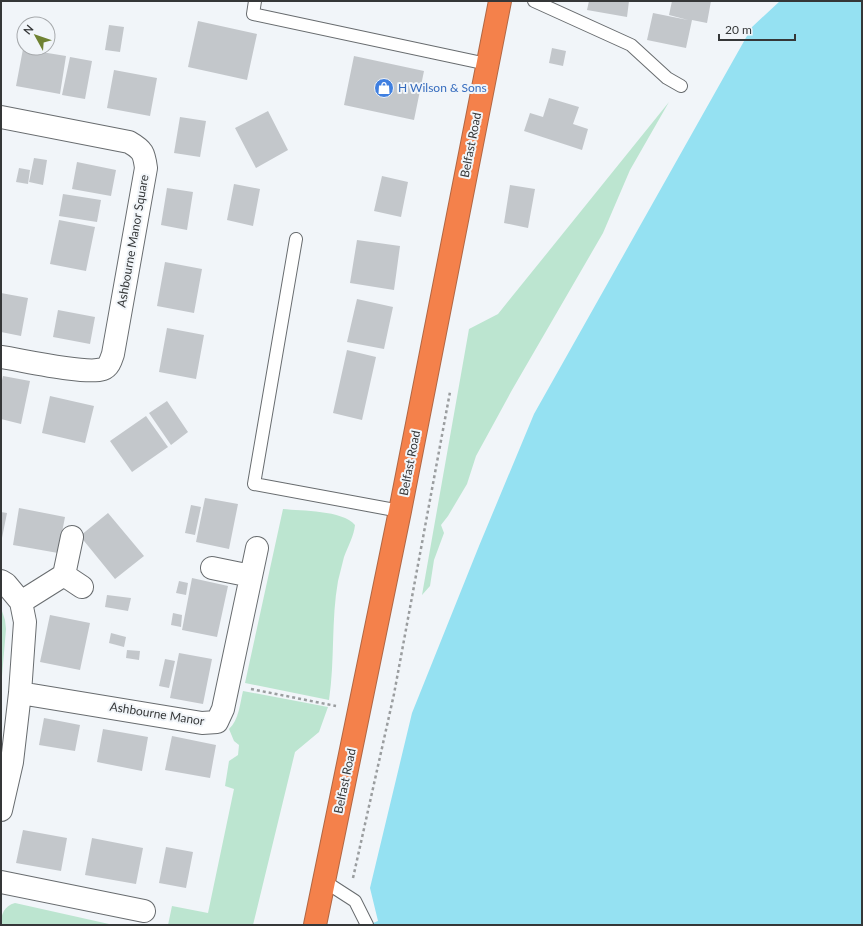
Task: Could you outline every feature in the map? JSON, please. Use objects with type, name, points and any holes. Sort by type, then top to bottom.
[{"type":"highway","name":"Belfast Road","points":[[315,925],[360,711],[500,1]]},
{"type":"street","name":"Ashbourne Manor Square","points":[[1,117],[129,142],[137,146],[144,154],[146,168],[113,354],[109,364],[104,369],[84,371],[1,357]]},
{"type":"street","points":[[21,602],[64,576],[72,537]]},
{"type":"street","name":"Ashbourne Manor","points":[[20,693],[202,723],[217,722],[223,709],[229,684],[257,548]]},
{"type":"street","points":[[212,568],[251,576]]},
{"type":"street","points":[[64,576],[82,587]]},
{"type":"street","points":[[1,582],[6,584],[21,602],[25,622],[20,693],[12,762],[2,802]]},
{"type":"street","points":[[1,882],[144,911]]},
{"type":"lane","points":[[255,1],[253,14],[487,64]]},
{"type":"lane","points":[[534,1],[632,45],[667,78],[681,86]]},
{"type":"lane","points":[[296,239],[254,484],[400,511]]},
{"type":"lane","points":[[324,881],[355,901],[367,925]]},
{"type":"path","points":[[229,684],[360,711]]},
{"type":"green space","points":[[669,102],[630,170],[603,233],[512,390],[476,456],[467,484],[441,525],[444,533],[434,560],[430,586],[422,595],[469,329],[498,314]]},
{"type":"green space","points":[[283,509],[321,512],[341,516],[355,525],[344,557],[338,581],[334,611],[332,670],[329,700],[245,683]]},
{"type":"green space","points":[[1,608],[6,629],[1,688]]},
{"type":"green space","points":[[243,691],[328,707],[319,732],[295,752],[253,925],[168,925],[172,906],[208,913],[234,789],[225,786],[229,761],[238,755],[239,745],[234,741],[229,729],[237,716]]},
{"type":"green space","points":[[15,903],[110,925],[1,925],[4,911],[8,906]]},
{"type":"water","points":[[780,1],[862,1],[862,925],[368,925],[378,921],[370,888],[412,713],[534,414],[752,27]]},
{"type":"building","points":[[589,1],[629,1],[627,17],[587,10]]},
{"type":"building","points":[[672,1],[711,1],[707,23],[692,20],[686,48],[647,40],[653,13],[688,20],[669,15]]},
{"type":"building","points":[[198,21],[257,34],[247,80],[188,67]]},
{"type":"building","points":[[109,25],[124,27],[120,52],[105,50]]},
{"type":"building","points":[[552,48],[566,51],[563,66],[549,63]]},
{"type":"building","points":[[56,54],[66,56],[60,94],[16,86],[22,56],[56,56]]},
{"type":"building","name":"H Wilson & Sons","points":[[354,56],[424,71],[414,120],[344,105]]},
{"type":"building","points":[[70,57],[92,61],[85,99],[62,95]]},
{"type":"building","points":[[114,70],[157,78],[150,116],[107,108]]},
{"type":"building","points":[[549,98],[579,107],[573,124],[588,129],[582,150],[524,131],[530,113],[543,117]]},
{"type":"building","points":[[268,111],[288,150],[256,168],[235,128]]},
{"type":"building","points":[[180,117],[206,121],[200,157],[174,153]]},
{"type":"building","points":[[34,158],[47,160],[43,185],[29,182]]},
{"type":"building","points":[[77,162],[116,170],[111,196],[72,189]]},
{"type":"building","points":[[19,168],[30,170],[28,184],[16,182]]},
{"type":"building","points":[[382,176],[408,182],[401,217],[374,211]]},
{"type":"building","points":[[234,184],[260,189],[253,226],[227,220]]},
{"type":"building","points":[[510,185],[535,189],[528,228],[504,223]]},
{"type":"building","points":[[167,188],[193,192],[187,230],[161,225]]},
{"type":"building","points":[[63,194],[101,200],[97,222],[59,216]]},
{"type":"building","points":[[59,220],[95,227],[86,271],[50,264]]},
{"type":"building","points":[[357,240],[400,246],[394,290],[350,283]]},
{"type":"building","points":[[165,262],[202,269],[194,313],[157,306]]},
{"type":"building","points":[[1,293],[28,298],[21,336],[1,332]]},
{"type":"building","points":[[357,299],[393,307],[384,349],[347,342]]},
{"type":"building","points":[[58,310],[95,317],[90,344],[53,337]]},
{"type":"building","points":[[167,328],[204,335],[196,379],[159,372]]},
{"type":"building","points":[[347,350],[376,357],[362,420],[333,413]]},
{"type":"building","points":[[3,376],[30,381],[21,424],[1,419],[1,385]]},
{"type":"building","points":[[50,396],[94,406],[85,443],[42,433]]},
{"type":"building","points":[[167,401],[188,432],[171,445],[149,413]]},
{"type":"building","points":[[146,416],[168,447],[132,472],[110,441]]},
{"type":"building","points":[[205,498],[238,504],[229,549],[196,542]]},
{"type":"building","points":[[191,505],[201,507],[195,535],[185,533]]},
{"type":"building","points":[[19,508],[65,517],[58,553],[13,545]]},
{"type":"building","points":[[1,512],[7,513],[2,538],[1,538]]},
{"type":"building","points":[[108,513],[144,556],[115,579],[80,536]]},
{"type":"building","points":[[192,578],[228,586],[217,637],[182,630]]},
{"type":"building","points":[[179,581],[188,583],[186,595],[176,593]]},
{"type":"building","points":[[107,595],[131,598],[128,611],[105,607]]},
{"type":"building","points":[[173,613],[182,615],[181,627],[171,625]]},
{"type":"building","points":[[50,615],[90,623],[80,670],[40,662]]},
{"type":"building","points":[[111,633],[126,637],[124,647],[109,643]]},
{"type":"building","points":[[127,650],[140,651],[139,660],[126,658]]},
{"type":"building","points":[[179,653],[212,659],[203,704],[170,698]]},
{"type":"building","points":[[165,659],[175,661],[169,688],[159,686]]},
{"type":"building","points":[[44,718],[80,725],[75,751],[39,745]]},
{"type":"building","points":[[103,729],[148,737],[142,771],[97,762]]},
{"type":"building","points":[[172,736],[216,745],[210,778],[165,770]]},
{"type":"building","points":[[23,830],[67,838],[61,871],[16,863]]},
{"type":"building","points":[[92,838],[143,848],[136,884],[85,875]]},
{"type":"building","points":[[166,847],[193,852],[186,888],[159,883]]},
{"type":"place","name":"H Wilson & Sons","points":[[384,88]]}]
